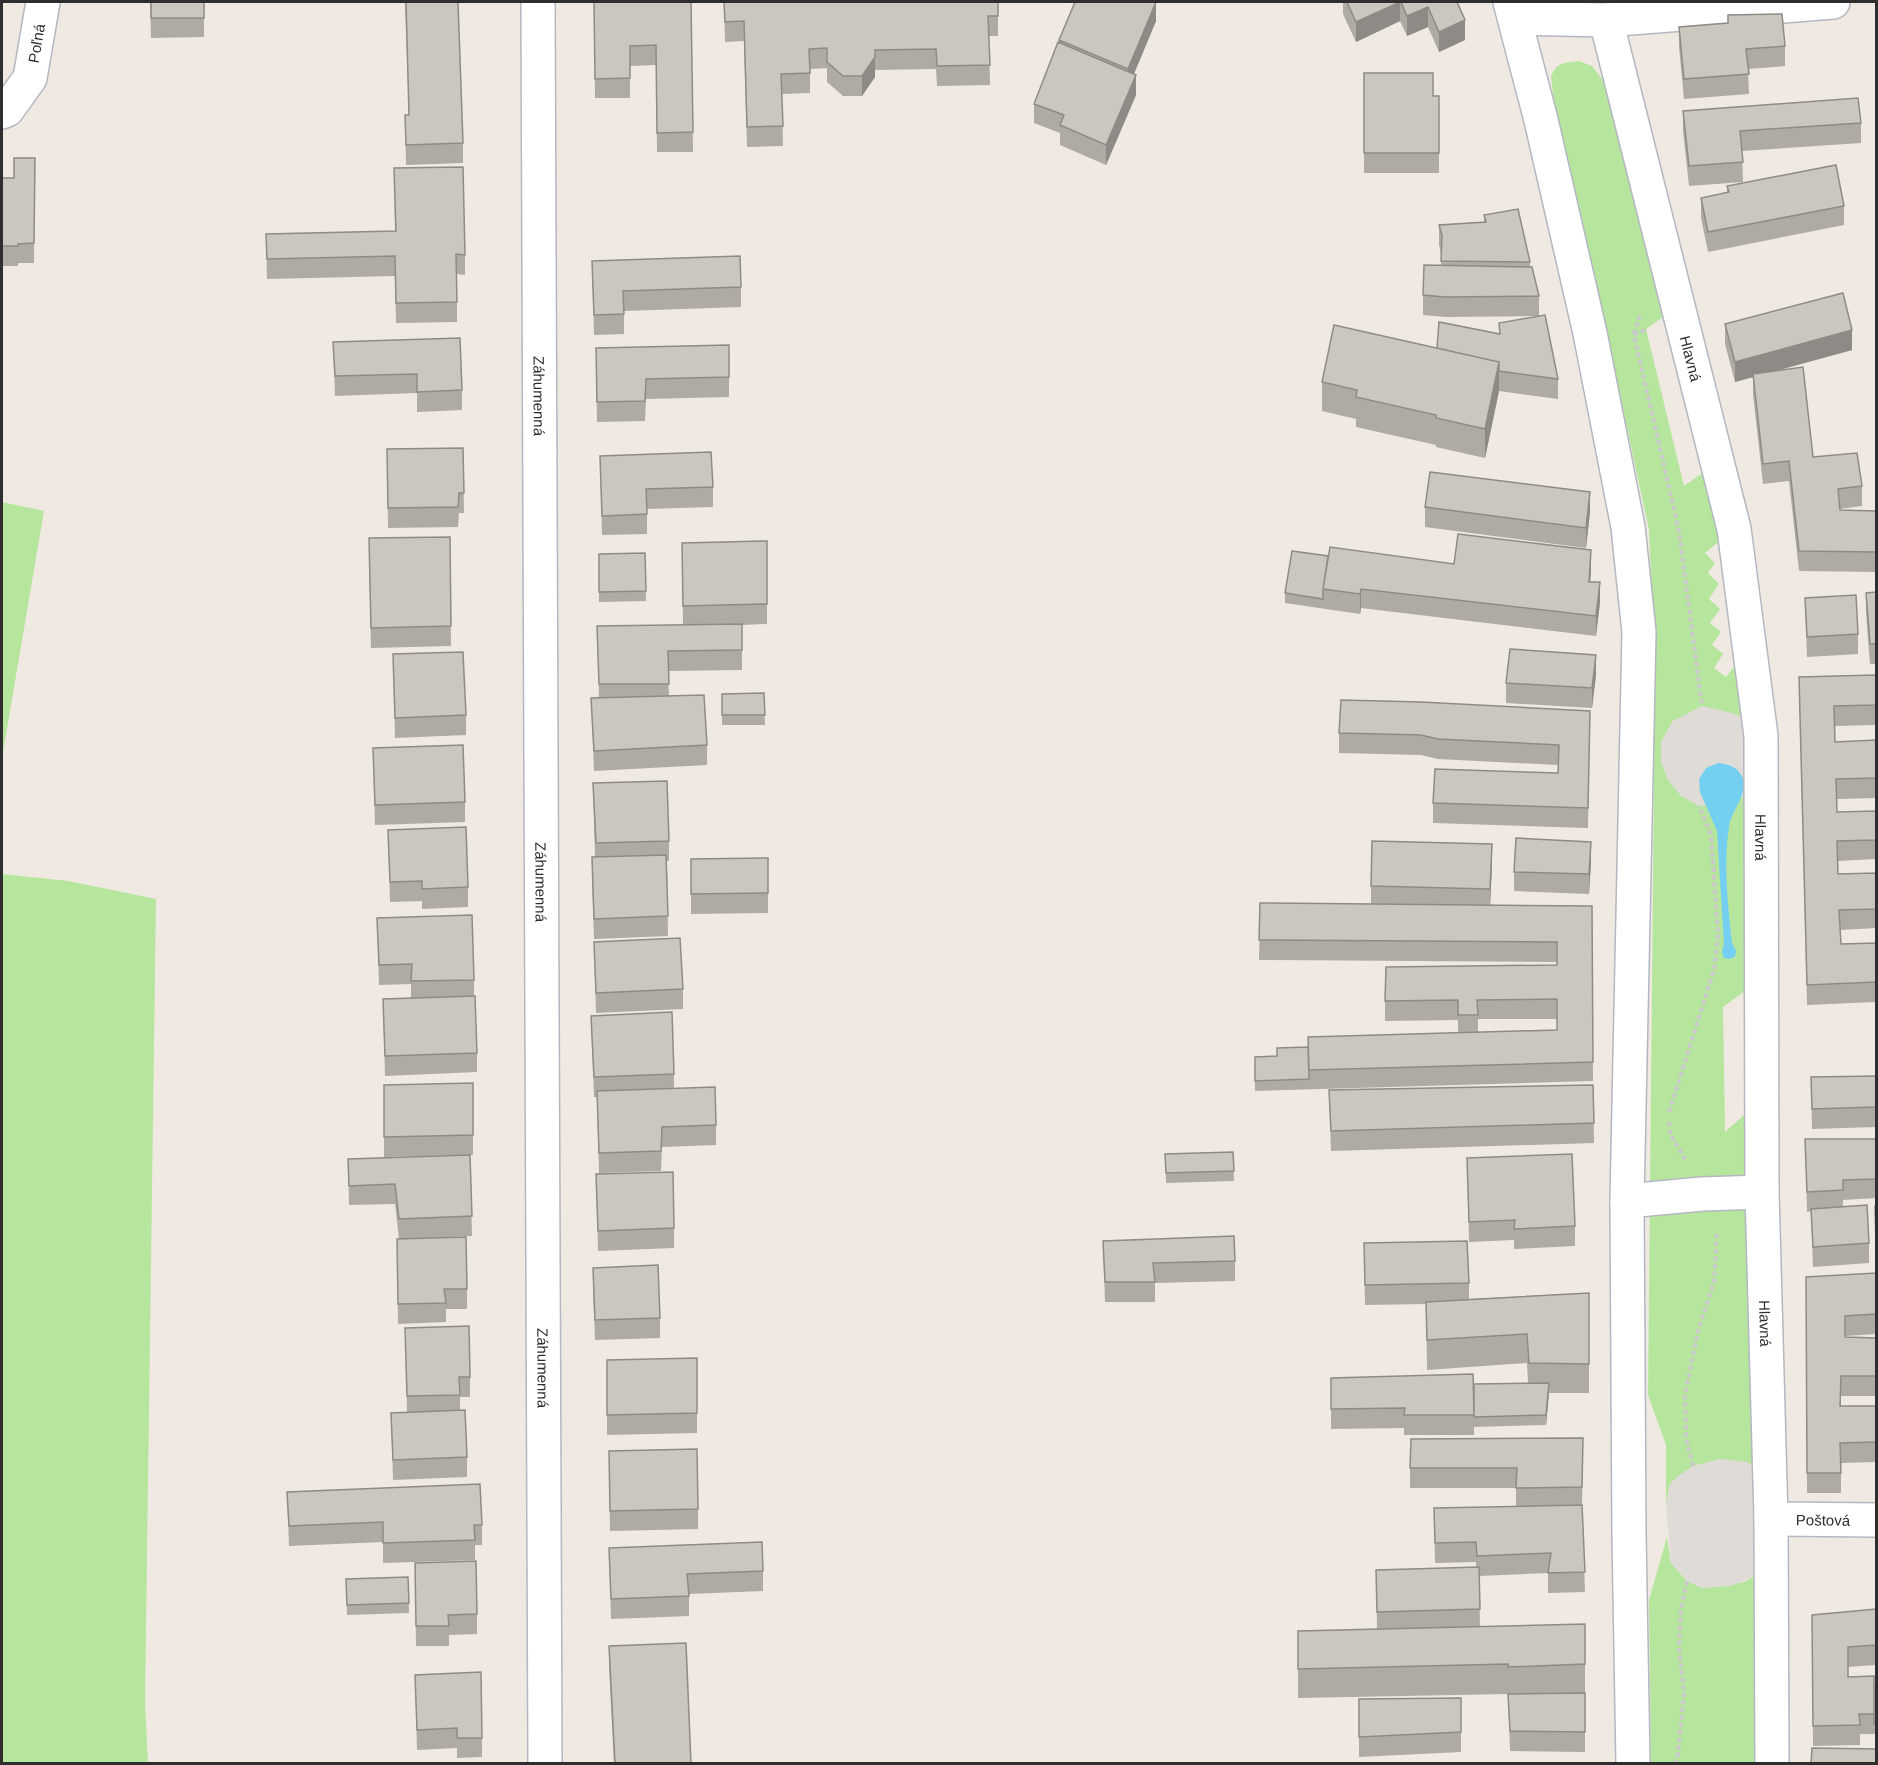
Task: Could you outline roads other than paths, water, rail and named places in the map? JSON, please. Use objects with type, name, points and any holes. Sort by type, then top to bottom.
[{"type":"street","name":"Poľná","points":[[2,112],[7,110],[30,78],[43,2]]},
{"type":"street","name":"Záhumenná","points":[[538,2],[545,1764]]},
{"type":"street","points":[[1633,1764],[1627,1201],[1639,632],[1628,527],[1590,333],[1557,186],[1512,10],[1606,20],[1833,2]]},
{"type":"street","name":"Hlavná","points":[[1606,20],[1734,529],[1761,736],[1762,1192],[1771,1519],[1772,1764]]},
{"type":"street","points":[[1627,1201],[1702,1194],[1762,1192]]},
{"type":"street","name":"Poštová","points":[[1771,1519],[1876,1520]]},
{"type":"water","points":[[1718,763],[1730,765],[1736,769],[1744,785],[1730,821],[1727,841],[1728,899],[1732,943],[1736,951],[1735,957],[1729,959],[1724,958],[1722,952],[1724,944],[1717,831],[1700,792],[1699,779],[1706,768]]}]
